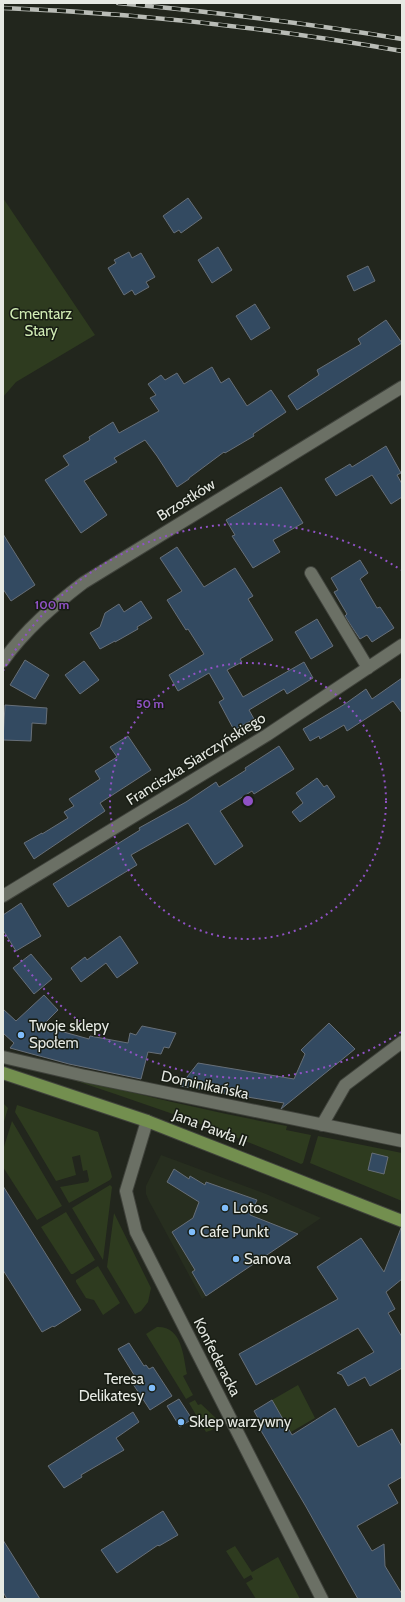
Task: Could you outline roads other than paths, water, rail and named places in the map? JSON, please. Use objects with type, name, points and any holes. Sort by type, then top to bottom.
[{"type":"main road","name":"Jana Pawła II","points":[[3,1073],[147,1121],[402,1221]]},
{"type":"street","name":"Brzostków","points":[[3,661],[32,626],[58,602],[84,583],[402,387]]},
{"type":"street","points":[[311,573],[368,668]]},
{"type":"street","name":"Franciszka Siarczyńskiego","points":[[3,896],[267,735],[402,645]]},
{"type":"street","points":[[322,1125],[345,1085],[402,1042]]},
{"type":"street","name":"Dominikańska","points":[[3,1057],[85,1076],[402,1141]]},
{"type":"street","name":"Konfederacka","points":[[147,1121],[126,1192],[136,1232],[322,1599]]},
{"type":"railway","points":[[118,3],[260,18],[402,39]]},
{"type":"railway","points":[[3,8],[53,10],[203,23],[303,35],[402,51]]},
{"type":"place","name":"Twoje sklepy Społem","points":[[21,1035]]},
{"type":"place","name":"Lotos","points":[[225,1208]]},
{"type":"place","name":"Cafe Punkt","points":[[192,1232]]},
{"type":"place","name":"Sanova","points":[[236,1259]]},
{"type":"place","name":"Teresa Delikatesy","points":[[152,1388]]},
{"type":"place","name":"Sklep warzywny","points":[[181,1422]]},
{"type":"park label","name":"Cmentarz Stary","points":[[41,322]]}]
